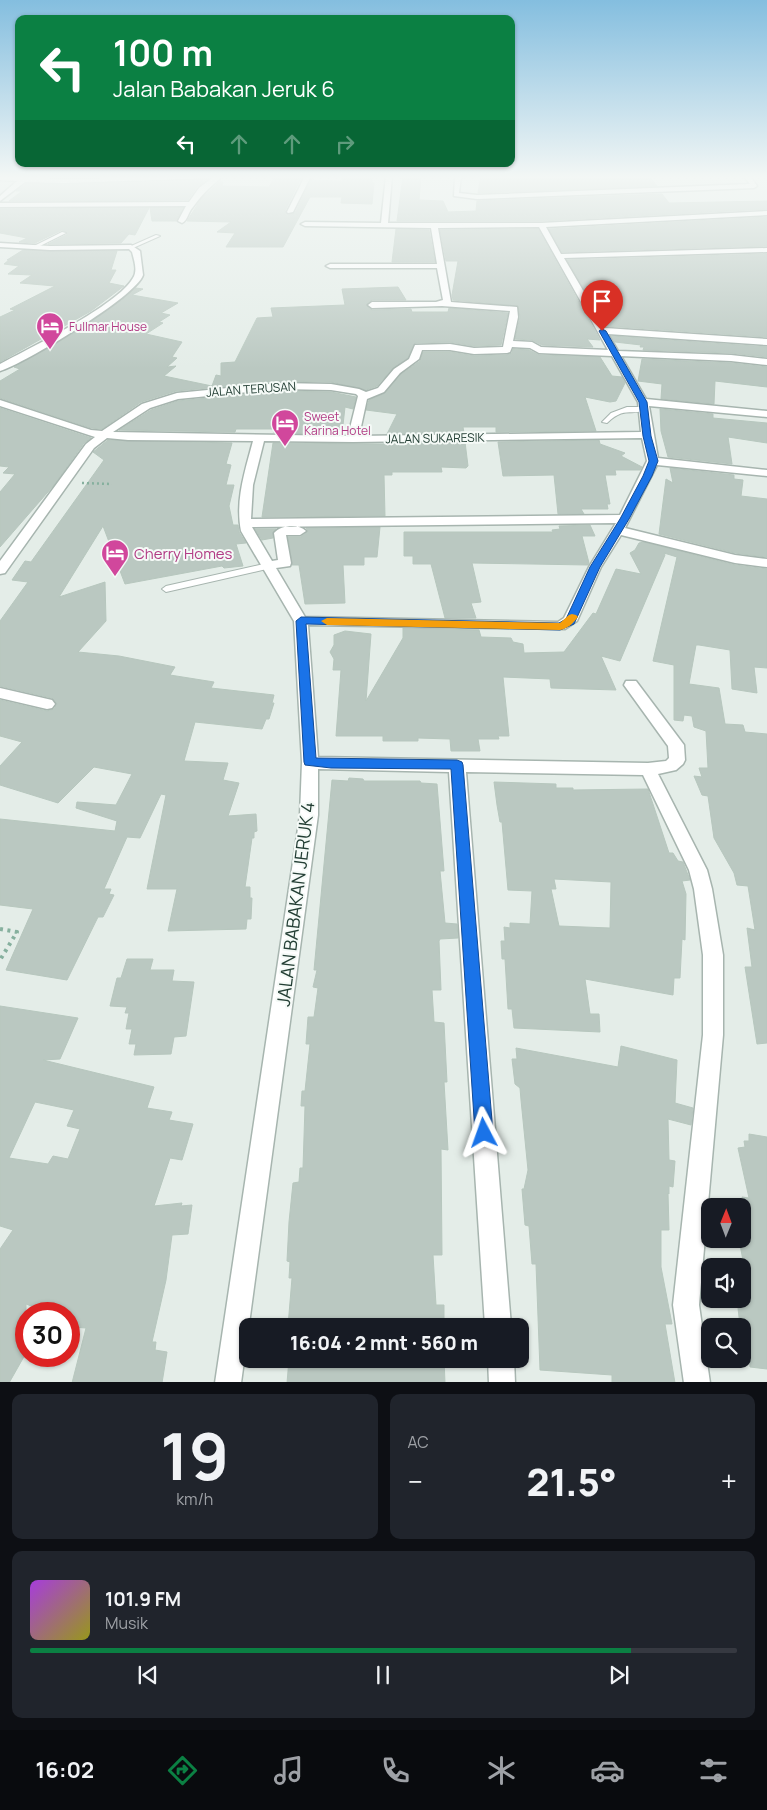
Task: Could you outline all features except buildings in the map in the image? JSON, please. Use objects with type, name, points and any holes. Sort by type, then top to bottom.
[{"type":"street","points":[[437,240],[447,301],[444,304]]},
{"type":"street","points":[[301,621],[566,625],[570,621],[595,567],[624,519],[653,461],[643,406],[550,240]]},
{"type":"street","points":[[0,245],[131,248],[136,251],[140,269],[138,277],[132,286],[113,302],[0,368]]},
{"type":"street","points":[[559,256],[767,250]]},
{"type":"street","points":[[330,266],[442,266]]},
{"type":"street","points":[[353,439],[363,397],[381,390],[397,372],[412,361],[416,345],[450,347],[474,351],[507,350],[510,330],[514,320],[514,309],[444,304],[372,305]]},
{"type":"street","points":[[602,331],[648,332],[767,342]]},
{"type":"street","points":[[508,344],[532,345],[539,350],[731,358],[767,362]]},
{"type":"street","name":"JALAN TERUSAN","points":[[0,570],[90,446],[146,406],[177,396],[244,388],[303,385],[344,388],[360,392],[363,397]]},
{"type":"street","name":"JALAN SUKARESIK","points":[[0,403],[90,433],[103,435],[259,439],[647,436]]},
{"type":"street","points":[[643,406],[767,414]]},
{"type":"street","name":"JALAN BABAKAN JERUK 4","points":[[228,1382],[309,815],[310,762],[301,621],[247,532],[245,523],[245,501],[259,439]]},
{"type":"street","points":[[653,461],[767,473]]},
{"type":"street","points":[[245,523],[624,519]]},
{"type":"street","points":[[617,530],[735,559],[767,563]]},
{"type":"street","points":[[268,566],[285,563],[280,533],[283,531],[358,532]]},
{"type":"street","points":[[310,762],[331,764],[648,769],[670,766],[677,760],[676,745],[631,684]]},
{"type":"street","points":[[0,693],[47,704]]},
{"type":"street","points":[[457,765],[497,1318]]},
{"type":"street","points":[[648,769],[698,870],[703,889],[712,955],[713,1045],[686,1305],[697,1382]]},
{"type":"street","points":[[501,1368],[502,1382]]},
{"type":"lane","points":[[34,247],[48,240]]},
{"type":"lane","points":[[131,248],[148,240]]},
{"type":"lane","points":[[605,422],[611,415],[620,410],[643,406]]},
{"type":"lane","points":[[166,589],[268,566]]},
{"type":"path","points":[[63,482],[112,484]]},
{"type":"path","points":[[0,929],[17,932],[0,960]]},
{"type":"slow traffic","points":[[327,621],[560,626],[566,625],[572,617]]},
{"type":"place","name":"Fullmar House","points":[[50,350]]},
{"type":"place","name":"Sweet Karina Hotel","points":[[285,447]]},
{"type":"place","name":"Cherry Homes","points":[[115,577]]},
{"type":"route","points":[[484,1133],[457,765],[331,764],[310,762],[301,621],[566,625],[570,621],[595,567],[647,476],[653,461],[647,436],[643,402],[602,331]]}]
